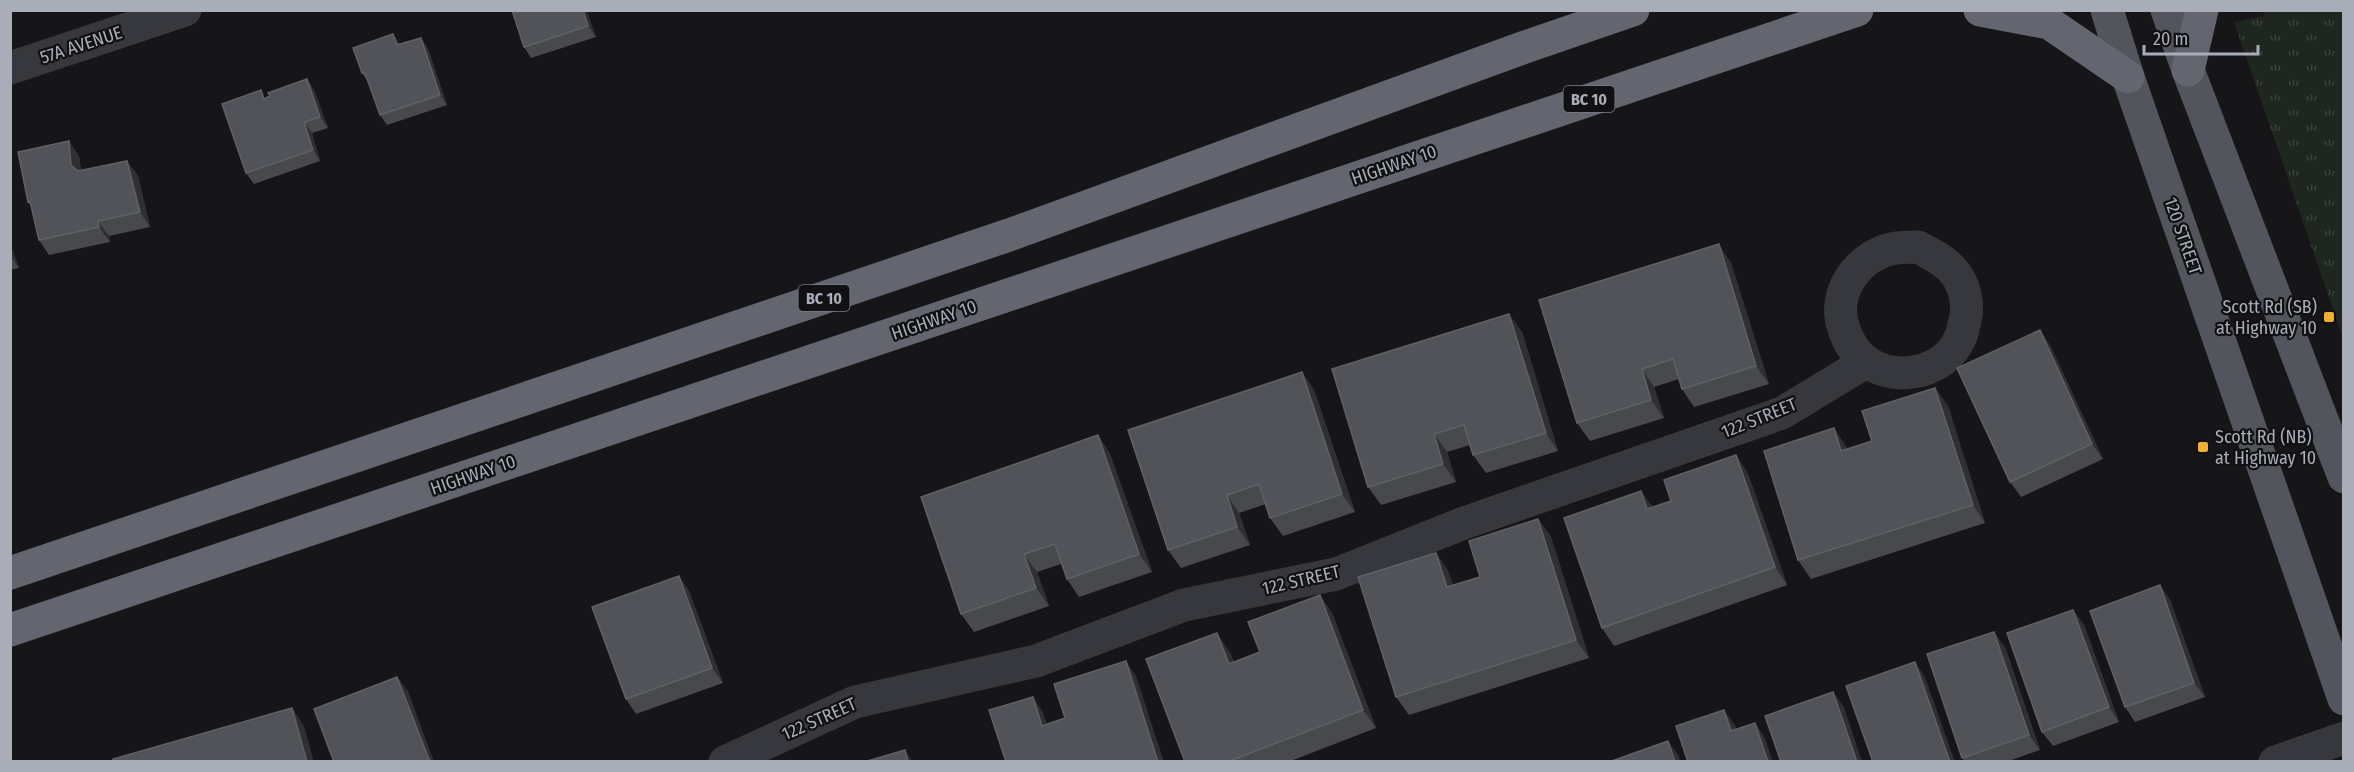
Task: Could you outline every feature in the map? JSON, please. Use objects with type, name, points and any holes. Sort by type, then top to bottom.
[{"type":"highway","name":"BC 10","points":[[10,573],[1009,235],[1525,47],[1633,10]]},
{"type":"highway","name":"HIGHWAY 10","points":[[10,630],[1857,10]]},
{"type":"highway","points":[[1980,10],[2049,23],[2128,77]]},
{"type":"highway","points":[[2188,70],[2202,10]]},
{"type":"main road","name":"120 STREET","points":[[2107,10],[2128,77],[2343,699]]},
{"type":"main road","points":[[2167,10],[2343,477]]},
{"type":"street","name":"57A AVENUE","points":[[10,68],[185,10]]},
{"type":"street","name":"122 STREET","points":[[724,762],[855,702],[1036,661],[1184,605],[1336,574],[1464,523],[1782,413],[1866,362]]},
{"type":"street","points":[[2275,762],[2343,738]]},
{"type":"green space","points":[[2266,11],[2343,11],[2343,338],[2234,22],[2263,16]]},
{"type":"building","points":[[512,10],[583,10],[588,26],[524,47]]},
{"type":"building","points":[[393,34],[397,45],[421,38],[440,95],[380,115],[353,48]]},
{"type":"building","points":[[307,79],[320,117],[304,122],[313,150],[246,173],[222,104],[261,90],[264,99],[270,96],[268,93]]},
{"type":"building","points":[[69,141],[71,165],[78,171],[127,161],[140,212],[98,221],[99,227],[39,240],[30,201],[28,202],[18,152]]},
{"type":"building","points":[[1719,244],[1756,366],[1682,389],[1673,359],[1642,369],[1651,400],[1577,423],[1539,300]]},
{"type":"building","points":[[1509,314],[1546,433],[1473,455],[1464,425],[1434,434],[1443,464],[1368,487],[1332,369]]},
{"type":"building","points":[[2040,330],[2092,444],[2010,482],[1957,368]]},
{"type":"building","points":[[1302,372],[1342,494],[1270,518],[1259,484],[1227,495],[1237,527],[1168,550],[1128,430]]},
{"type":"building","points":[[1935,388],[1973,505],[1798,560],[1764,451],[1834,428],[1841,451],[1872,441],[1862,411]]},
{"type":"building","points":[[1098,435],[1139,554],[1067,579],[1055,544],[1024,554],[1036,588],[961,614],[921,497]]},
{"type":"building","points":[[1736,455],[1775,567],[1602,628],[1564,518],[1641,491],[1647,509],[1671,501],[1664,480]]},
{"type":"building","points":[[1538,519],[1576,640],[1396,697],[1358,577],[1436,553],[1447,587],[1480,577],[1469,541]]},
{"type":"building","points":[[679,576],[712,668],[626,699],[592,607]]},
{"type":"building","points":[[2160,585],[2194,683],[2125,707],[2090,611]]},
{"type":"building","points":[[1320,595],[1363,710],[1227,762],[1185,762],[1146,659],[1217,633],[1229,664],[1260,652],[1248,622]]},
{"type":"building","points":[[2073,610],[2109,707],[2042,732],[2007,633]]},
{"type":"building","points":[[1994,632],[2029,735],[1962,758],[1927,654]]},
{"type":"building","points":[[1126,661],[1158,762],[1006,762],[989,710],[1033,697],[1042,726],[1065,718],[1054,684]]},
{"type":"building","points":[[1915,662],[1950,762],[1873,762],[1846,686]]},
{"type":"building","points":[[397,677],[430,762],[334,762],[314,709]]},
{"type":"building","points":[[1833,692],[1857,762],[1781,762],[1765,716]]},
{"type":"building","points":[[292,708],[307,762],[113,762],[113,759]]},
{"type":"building","points":[[1724,710],[1731,731],[1755,723],[1768,762],[1688,762],[1676,726]]},
{"type":"building","points":[[1668,741],[1675,762],[1609,762]]},
{"type":"building","points":[[905,750],[908,762],[864,762]]},
{"type":"place","name":"Scott Rd (SB) at Highway 10","points":[[2329,317]]},
{"type":"place","name":"Scott Rd (NB) at Highway 10","points":[[2203,447]]}]
